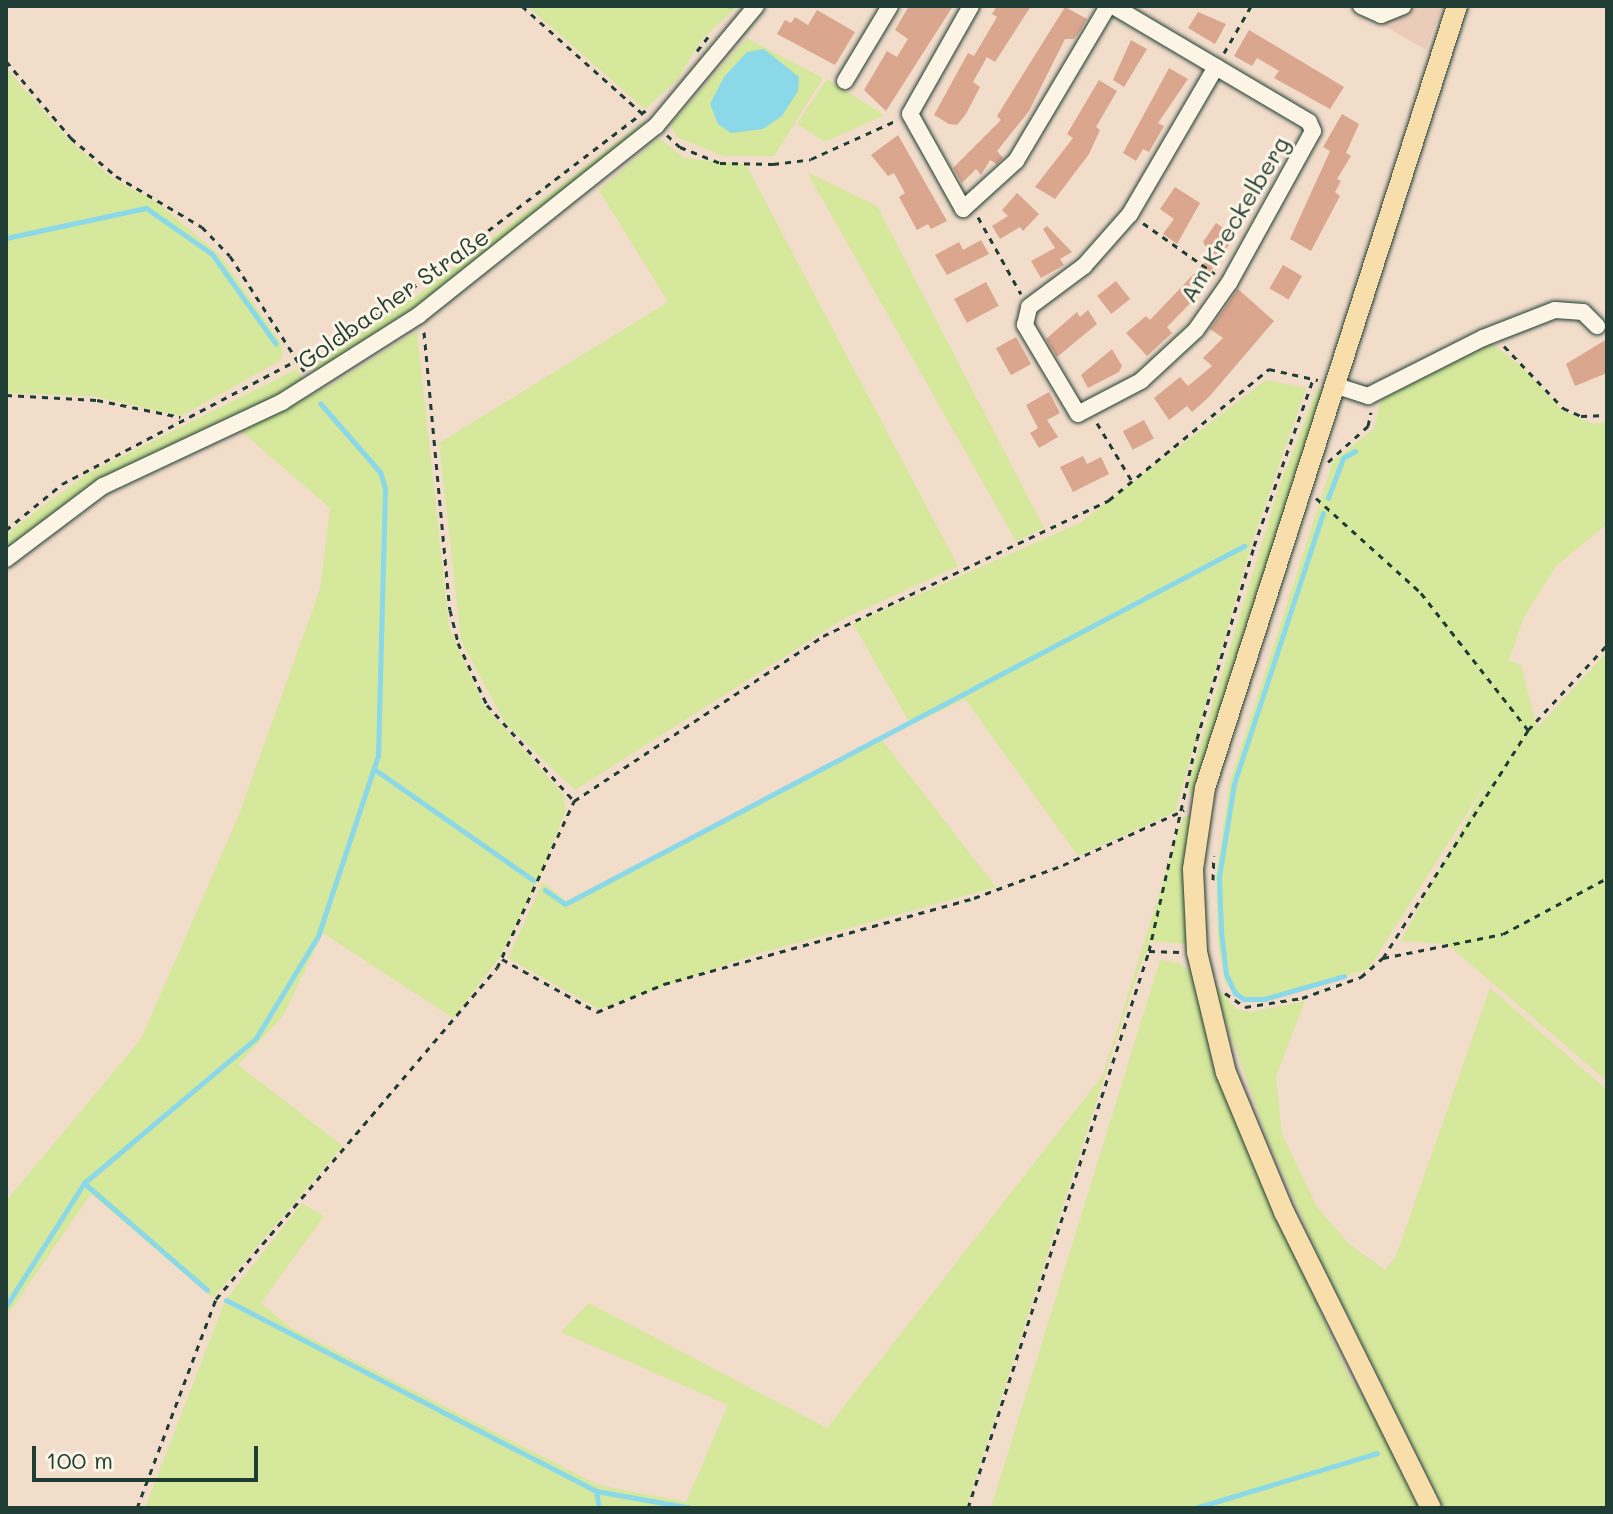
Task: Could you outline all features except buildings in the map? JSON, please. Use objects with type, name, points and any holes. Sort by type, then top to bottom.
[{"type":"main road","points":[[1431,1508],[1252,1139],[1226,1073],[1197,952],[1193,869],[1203,804],[1457,6]]},
{"type":"street","name":"Goldbacher Straße","points":[[6,559],[66,509],[103,486],[314,385],[419,315],[649,120],[756,6]]},
{"type":"street","points":[[845,81],[890,6]]},
{"type":"street","points":[[971,6],[910,114],[963,209],[1016,161],[1110,6],[1216,67],[1130,214],[1084,266],[1029,307],[1025,325],[1078,414],[1091,411]]},
{"type":"street","points":[[1361,6],[1381,15],[1403,6]]},
{"type":"street","name":"Am Kreckelberg","points":[[1091,411],[1141,381],[1196,330],[1229,283],[1313,131],[1309,122],[1216,67]]},
{"type":"street","points":[[1337,386],[1368,396],[1483,338],[1555,310],[1583,312],[1597,326]]},
{"type":"path","points":[[522,6],[680,147],[720,163],[773,164],[811,159],[910,114]]},
{"type":"path","points":[[1216,67],[1251,6]]},
{"type":"path","points":[[691,60],[715,30]]},
{"type":"path","points":[[6,61],[71,138],[116,176],[202,227],[230,256],[314,385]]},
{"type":"path","points":[[6,530],[62,484],[181,418],[297,360],[399,301],[649,120],[652,105]]},
{"type":"path","points":[[971,204],[1029,307]]},
{"type":"path","points":[[1130,214],[1229,283]]},
{"type":"path","points":[[419,315],[427,339],[450,610],[458,643],[487,705],[574,801]]},
{"type":"path","points":[[1483,338],[1522,362],[1563,408],[1581,416],[1607,415]]},
{"type":"path","points":[[137,1508],[216,1299],[502,959],[574,801],[823,636],[1109,500],[1269,369],[1337,386]]},
{"type":"path","points":[[968,1508],[1149,951],[1179,811],[1254,546],[1313,378]]},
{"type":"path","points":[[6,395],[97,400],[181,418]]},
{"type":"path","points":[[1323,474],[1327,463],[1368,426],[1372,415],[1368,396]]},
{"type":"path","points":[[1091,411],[1132,481]]},
{"type":"path","points":[[1310,512],[1319,486]]},
{"type":"path","points":[[1315,497],[1421,593],[1528,730]]},
{"type":"path","points":[[1223,989],[1245,1007],[1302,998],[1361,977],[1383,958],[1528,730],[1607,645]]},
{"type":"path","points":[[502,959],[597,1012],[664,984],[974,898],[1063,865],[1179,811],[1203,804]]},
{"type":"path","points":[[1212,889],[1215,844]]},
{"type":"path","points":[[1383,958],[1503,934],[1607,878]]},
{"type":"path","points":[[1149,951],[1197,952]]},
{"type":"shaded area","points":[[1350,6],[1442,6],[1426,50]]},
{"type":"green space","points":[[527,6],[737,7],[702,39],[677,80],[645,109]]},
{"type":"green space","points":[[747,38],[823,78],[774,156],[724,156],[676,137],[671,124]]},
{"type":"green space","points":[[6,68],[68,139],[113,179],[155,201],[220,255],[283,346],[281,360],[181,416],[93,396],[6,393]]},
{"type":"green space","points":[[827,79],[884,115],[825,142],[797,124]]},
{"type":"green space","points":[[642,123],[646,124],[541,215],[367,342],[321,372],[310,368],[311,362],[418,295]]},
{"type":"green space","points":[[659,138],[684,158],[746,165],[958,566],[845,618],[575,790],[505,723],[461,640],[439,443],[668,302],[599,190]]},
{"type":"green space","points":[[807,172],[877,206],[1044,528],[1016,541]]},
{"type":"green space","points":[[417,331],[449,627],[483,704],[563,794],[566,810],[538,881],[500,957],[453,1018],[323,933],[283,1016],[238,1065],[343,1146],[213,1298],[91,1194],[6,1317],[6,1201],[141,1039],[238,817],[320,589],[330,508],[241,431],[333,384]]},
{"type":"green space","points":[[1488,341],[1521,366],[1562,410],[1593,424],[1607,422],[1607,524],[1556,566],[1524,617],[1509,660],[1521,665],[1537,728],[1607,652],[1607,1081],[1447,944],[1401,941],[1490,777],[1369,968],[1314,988],[1243,1001],[1225,983],[1218,944],[1216,875],[1230,782],[1333,461],[1374,429],[1382,395]]},
{"type":"green space","points":[[297,369],[303,379],[298,385],[93,483],[6,551],[6,536],[15,527],[89,473]]},
{"type":"green space","points":[[1266,380],[1306,388],[1251,545],[1175,812],[1078,856],[965,699],[911,725],[853,624],[1080,523]]},
{"type":"green space","points":[[1318,387],[1323,394],[1198,794],[1190,796],[1188,784],[1281,482]]},
{"type":"green space","points":[[882,740],[996,887],[760,953],[599,1009],[508,958],[543,882],[566,901]]},
{"type":"green space","points":[[1193,815],[1185,855],[1187,944],[1151,941],[1139,969],[966,1508],[145,1508],[225,1301],[302,1203],[324,1216],[261,1303],[291,1328],[598,1485],[686,1502],[728,1405],[561,1332],[589,1303],[827,1428],[1103,1075],[1183,817]]},
{"type":"green space","points":[[1160,960],[1179,963],[1192,973],[1213,1061],[1231,1107],[1347,1373],[1372,1411],[1418,1508],[991,1508]]},
{"type":"green space","points":[[1212,981],[1236,1009],[1251,1012],[1305,1001],[1276,1076],[1282,1134],[1317,1207],[1349,1244],[1385,1270],[1396,1256],[1490,988],[1607,1090],[1607,1508],[1444,1508],[1321,1261],[1268,1140]]},
{"type":"water","points":[[764,49],[799,77],[798,91],[782,116],[763,129],[731,133],[718,124],[710,104],[724,77],[747,52]]},
{"type":"waterway","points":[[6,238],[146,208],[212,254],[276,344]]},
{"type":"waterway","points":[[6,1306],[84,1183],[256,1038],[318,936],[378,756],[385,488],[380,472],[320,403]]},
{"type":"waterway","points":[[1328,498],[1343,458],[1355,451]]},
{"type":"waterway","points":[[1323,513],[1234,784],[1219,877],[1221,931],[1226,974],[1235,993],[1244,999],[1264,999],[1344,976]]},
{"type":"waterway","points":[[545,890],[565,904],[1244,546]]},
{"type":"waterway","points":[[374,769],[533,880]]},
{"type":"waterway","points":[[84,1183],[207,1290]]},
{"type":"waterway","points":[[226,1300],[596,1491],[691,1508]]},
{"type":"waterway","points":[[1195,1508],[1377,1453]]},
{"type":"waterway","points":[[596,1491],[599,1508]]}]
